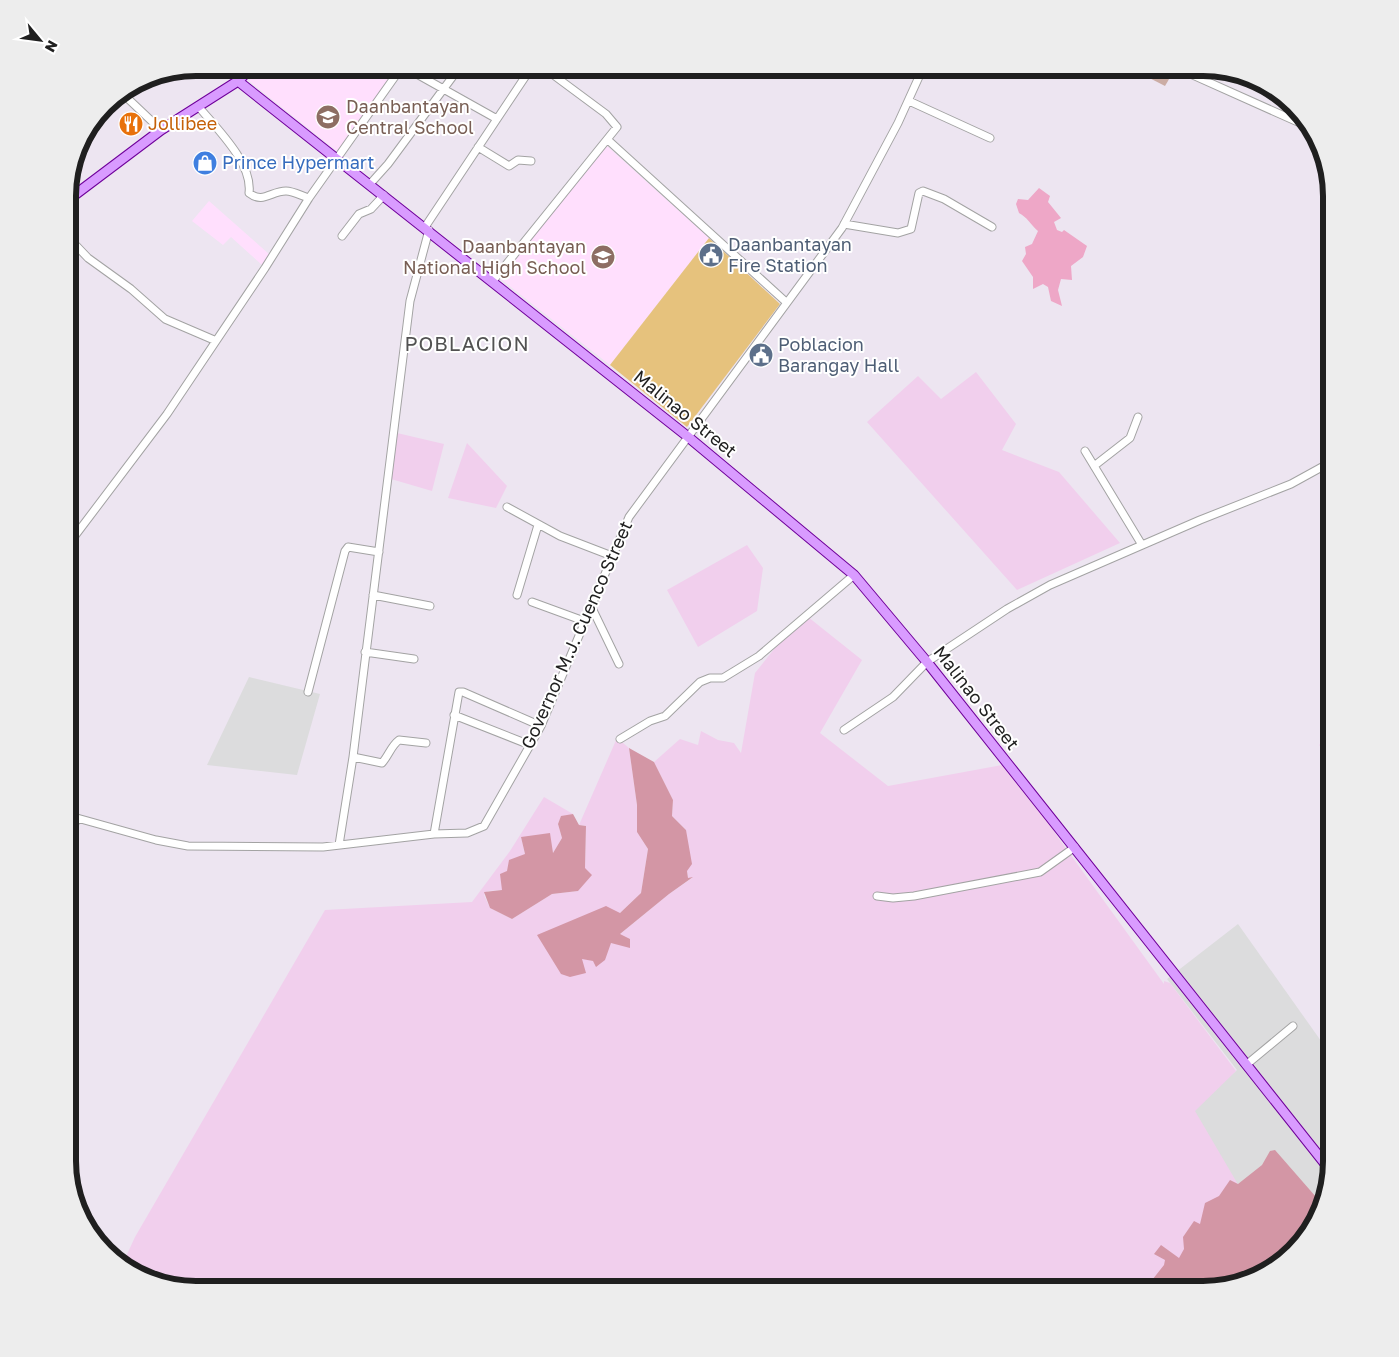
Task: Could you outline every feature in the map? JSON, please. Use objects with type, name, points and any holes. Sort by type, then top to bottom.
[{"type":"main road","points":[[77,190],[161,130],[243,76]]},
{"type":"main road","name":"Malinao Street","points":[[238,81],[427,228],[492,282],[687,436],[854,575],[927,662],[1323,1161]]},
{"type":"street","points":[[77,534],[147,442],[214,340],[265,268],[309,198],[395,76]]},
{"type":"street","points":[[421,76],[496,119]]},
{"type":"street","points":[[370,184],[388,164],[452,76]]},
{"type":"street","points":[[340,845],[353,757],[410,301],[427,228],[525,76]]},
{"type":"street","points":[[492,282],[608,140],[617,126],[606,114],[555,76]]},
{"type":"street","name":"Governor M.J. Cuenco Street","points":[[434,834],[467,833],[480,830],[488,820],[541,726],[629,517],[844,224],[909,101],[919,77]]},
{"type":"street","points":[[1197,77],[1296,121]]},
{"type":"street","points":[[128,98],[161,130]]},
{"type":"street","points":[[909,101],[990,138]]},
{"type":"street","points":[[198,106],[245,166],[250,183],[248,192],[263,198],[285,191],[309,198]]},
{"type":"street","points":[[608,140],[786,302]]},
{"type":"street","points":[[478,147],[509,166],[518,160],[531,161]]},
{"type":"street","points":[[844,224],[898,233],[906,232],[911,229],[918,193],[923,191],[944,199],[992,226]]},
{"type":"street","points":[[342,236],[359,214],[371,209],[384,195]]},
{"type":"street","points":[[77,246],[88,258],[131,289],[165,319],[214,340]]},
{"type":"street","points":[[1094,466],[1130,438],[1138,418]]},
{"type":"street","points":[[1085,451],[1142,545]]},
{"type":"street","points":[[844,730],[893,697],[927,662],[1007,609],[1050,585],[1291,484],[1323,467]]},
{"type":"street","points":[[507,507],[538,525],[612,556]]},
{"type":"street","points":[[517,595],[538,525]]},
{"type":"street","points":[[308,692],[345,551],[352,547],[379,552]]},
{"type":"street","points":[[620,739],[650,721],[665,716],[700,682],[710,678],[723,678],[759,656],[854,575]]},
{"type":"street","points":[[373,595],[430,606]]},
{"type":"street","points":[[532,602],[584,621]]},
{"type":"street","points":[[591,606],[619,664]]},
{"type":"street","points":[[365,652],[414,659]]},
{"type":"street","points":[[76,820],[77,818],[156,840],[188,846],[324,847],[434,834],[459,692],[463,692],[541,726]]},
{"type":"street","points":[[454,715],[530,745]]},
{"type":"street","points":[[353,757],[382,763],[389,756],[393,744],[399,740],[426,743]]},
{"type":"street","points":[[877,896],[893,898],[914,896],[1040,872],[1075,847]]},
{"type":"street","points":[[1246,1065],[1293,1026]]},
{"type":"shaded area","name":"Daanbantayan Central School","points":[[253,76],[390,76],[338,152],[249,81]]},
{"type":"shaded area","points":[[1147,77],[1170,77],[1165,86]]},
{"type":"shaded area","name":"Daanbantayan National High School","points":[[607,146],[709,238],[610,365],[497,276]]},
{"type":"shaded area","points":[[1039,188],[1050,196],[1048,202],[1061,218],[1054,222],[1057,230],[1062,232],[1064,230],[1087,246],[1083,257],[1071,266],[1072,280],[1061,279],[1058,290],[1062,306],[1051,301],[1048,287],[1043,284],[1033,289],[1033,277],[1022,261],[1026,254],[1025,247],[1032,244],[1038,231],[1019,213],[1016,204],[1018,199],[1028,200]]},
{"type":"shaded area","points":[[209,201],[270,255],[262,265],[231,237],[223,245],[192,221]]},
{"type":"shaded area","points":[[709,238],[780,304],[687,427],[610,365]]},
{"type":"shaded area","points":[[976,372],[1016,424],[1002,450],[1059,472],[1120,543],[1017,590],[867,422],[918,376],[941,399]]},
{"type":"shaded area","points":[[397,433],[444,444],[432,491],[391,479]]},
{"type":"shaded area","points":[[467,443],[507,486],[496,508],[448,498]]},
{"type":"shaded area","points":[[747,545],[763,568],[757,611],[698,647],[667,590]]},
{"type":"shaded area","points":[[803,613],[862,660],[820,733],[888,786],[1013,763],[1057,836],[1164,984],[1164,981],[1170,983],[1236,1071],[1195,1111],[1274,1246],[1261,1265],[1233,1277],[1202,1281],[197,1281],[181,1280],[158,1274],[136,1265],[125,1258],[135,1237],[325,910],[472,902],[510,851],[544,797],[573,814],[561,817],[558,824],[562,838],[553,853],[521,837],[525,854],[502,890],[488,891],[484,895],[490,908],[512,919],[552,894],[578,891],[585,868],[586,826],[579,825],[617,738],[629,748],[637,805],[637,832],[648,849],[641,893],[620,913],[582,958],[593,961],[619,935],[669,894],[692,878],[688,878],[687,871],[686,830],[672,816],[673,800],[654,762],[680,739],[698,745],[701,731],[718,740],[734,743],[741,753],[755,673]]},
{"type":"shaded area","points":[[249,677],[320,694],[297,775],[207,765]]},
{"type":"shaded area","points":[[629,748],[654,762],[673,800],[672,816],[686,830],[692,864],[687,871],[688,878],[693,877],[620,934],[630,939],[630,948],[611,943],[605,960],[596,967],[593,961],[582,959],[586,973],[570,977],[561,974],[537,935],[606,906],[620,913],[641,893],[648,849],[637,832],[637,805]]},
{"type":"shaded area","points":[[573,814],[579,825],[586,826],[585,868],[592,875],[578,891],[552,894],[512,919],[490,908],[484,892],[502,890],[500,874],[507,871],[509,860],[525,854],[521,837],[550,833],[553,853],[562,838],[558,824],[561,816]]},
{"type":"shaded area","points":[[1238,924],[1323,1044],[1322,1176],[1310,1214],[1298,1234],[1283,1250],[1186,1115],[1237,1070],[1167,979]]},
{"type":"shaded area","points":[[1275,1150],[1316,1197],[1310,1214],[1293,1240],[1269,1260],[1248,1272],[1233,1277],[1202,1281],[1151,1281],[1164,1265],[1165,1260],[1154,1254],[1161,1245],[1179,1258],[1184,1249],[1183,1237],[1194,1221],[1200,1224],[1205,1203],[1219,1196],[1230,1180],[1238,1184],[1262,1165],[1270,1151]]},
{"type":"place","name":"Daanbantayan Central School","points":[[328,117]]},
{"type":"place","name":"Jollibee","points":[[131,124]]},
{"type":"place","name":"Prince Hypermart","points":[[205,163]]},
{"type":"place","name":"Daanbantayan Fire Station","points":[[711,255]]},
{"type":"place","name":"Daanbantayan National High School","points":[[603,257]]},
{"type":"place","name":"Poblacion Barangay Hall","points":[[761,355]]},
{"type":"district","name":"POBLACION","points":[[467,344]]}]
